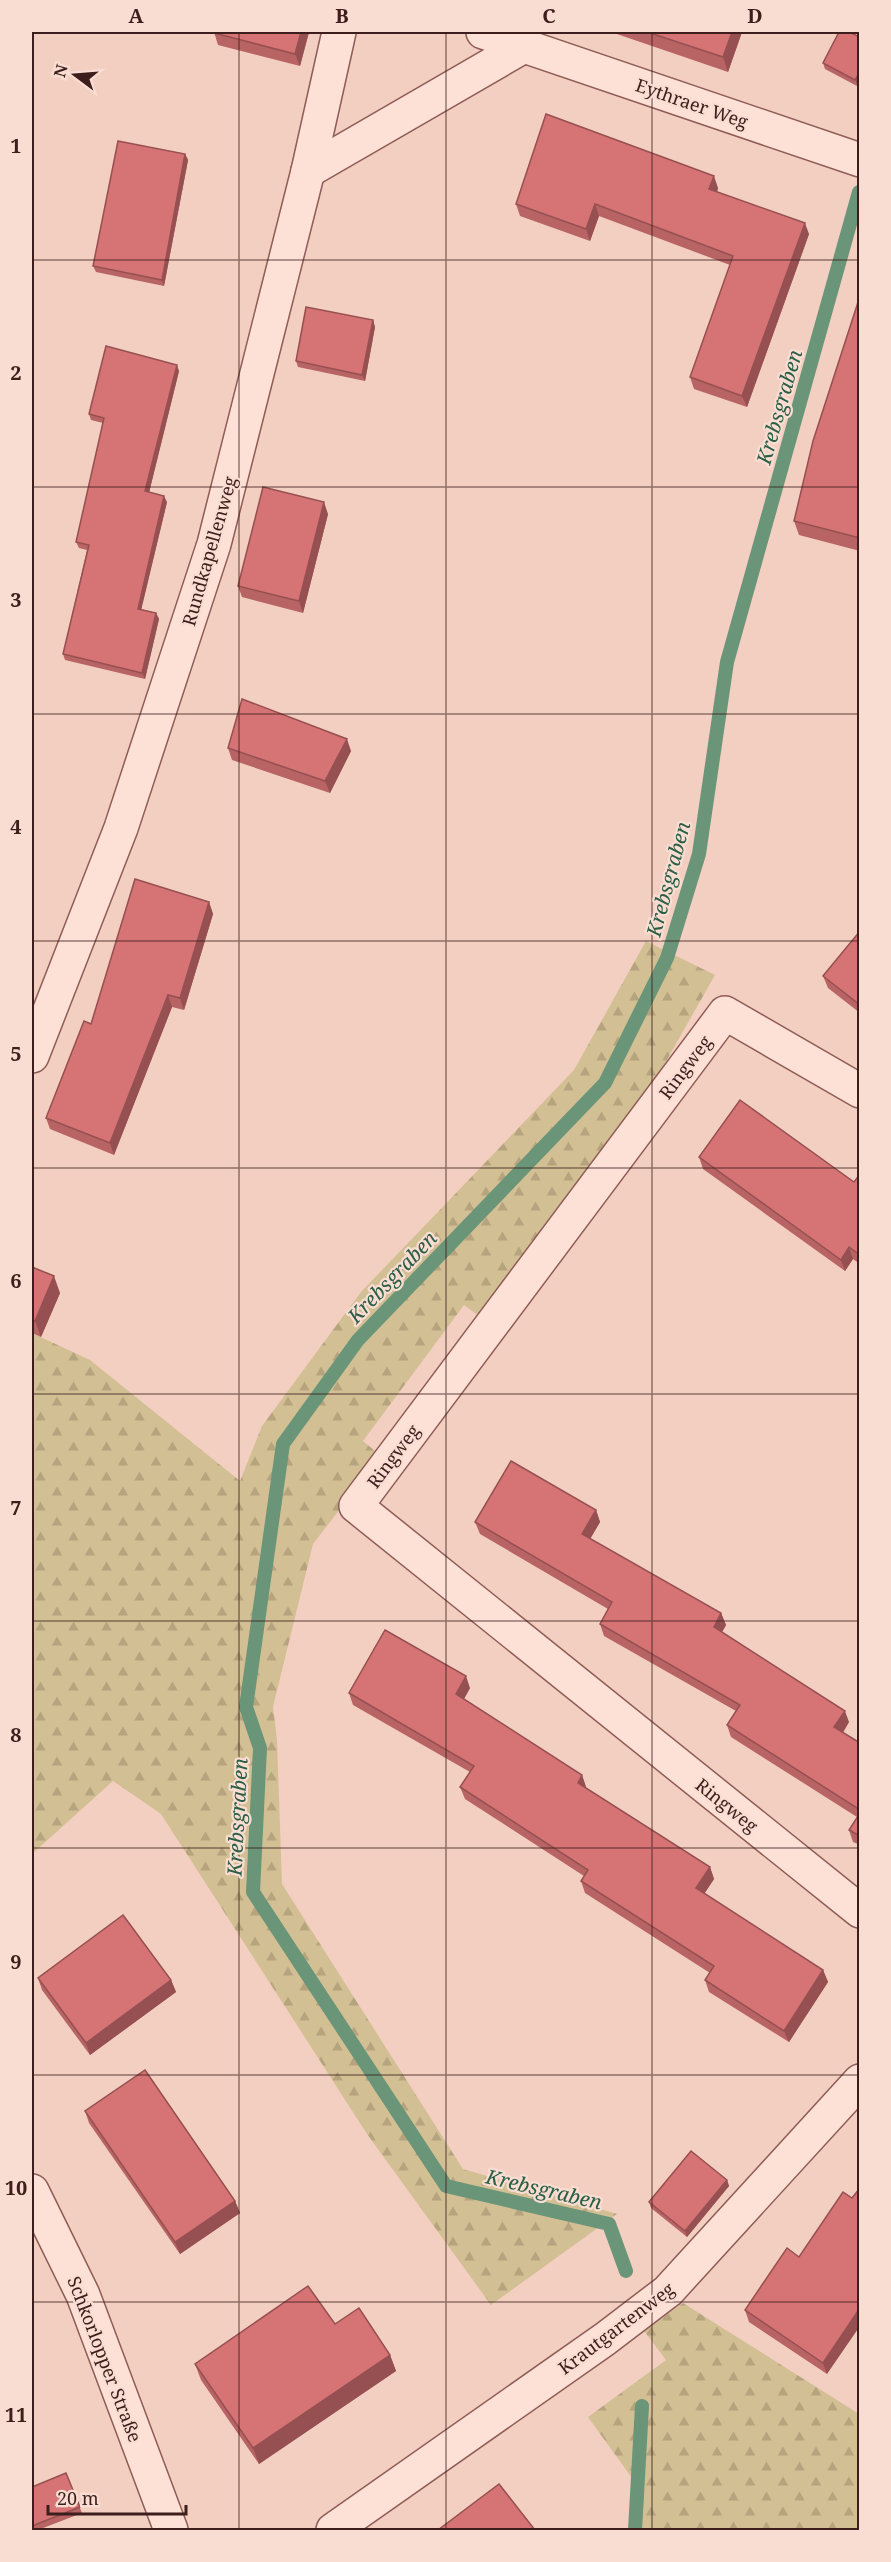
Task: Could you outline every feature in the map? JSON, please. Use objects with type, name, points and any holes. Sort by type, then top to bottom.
[{"type":"street","name":"Rundkapellenweg","points":[[32,1056],[121,828],[214,544],[308,171],[339,32]]},
{"type":"street","name":"Eythraer Weg","points":[[483,32],[860,160]]},
{"type":"street","points":[[308,171],[524,46]]},
{"type":"street","name":"Ringweg","points":[[860,1091],[725,1013],[356,1506],[860,1911]]},
{"type":"street","name":"Krautgartenweg","points":[[333,2530],[576,2360],[668,2291],[860,2081]]},
{"type":"street","name":"Schkorlopper Straße","points":[[32,2191],[83,2295],[171,2530]]},
{"type":"green space","points":[[646,941],[715,975],[639,1109],[483,1319],[464,1305],[363,1441],[381,1456],[313,1544],[273,1707],[277,1740],[282,1884],[463,2169],[617,2214],[491,2305],[367,2134],[161,1814],[113,1781],[32,1854],[32,1333],[90,1360],[240,1481],[262,1426],[361,1292],[574,1070]]},
{"type":"green space","points":[[683,2303],[859,2414],[859,2530],[635,2530],[637,2485],[588,2417],[666,2360],[644,2331]]},
{"type":"building","points":[[214,32],[301,32],[295,54]]},
{"type":"building","points":[[647,32],[732,32],[723,57]]},
{"type":"building","points":[[839,32],[849,32],[860,37],[860,71],[855,80],[823,63]]},
{"type":"building","points":[[546,114],[714,176],[709,189],[805,223],[742,396],[690,377],[733,256],[595,204],[586,229],[516,204]]},
{"type":"building","points":[[118,141],[185,154],[162,280],[93,266]]},
{"type":"building","points":[[860,296],[860,538],[794,521],[813,441]]},
{"type":"building","points":[[306,307],[373,320],[362,375],[296,361]]},
{"type":"building","points":[[106,346],[177,365],[145,491],[164,496],[138,609],[156,613],[142,673],[63,654],[89,545],[76,542],[104,418],[89,414]]},
{"type":"building","points":[[263,487],[324,502],[299,601],[238,586]]},
{"type":"building","points":[[242,699],[347,739],[325,781],[228,748]]},
{"type":"building","points":[[135,879],[209,902],[180,998],[168,995],[110,1143],[46,1118],[84,1021],[91,1024]]},
{"type":"building","points":[[860,931],[860,1005],[823,976]]},
{"type":"building","points":[[740,1100],[854,1182],[860,1174],[860,1255],[849,1247],[841,1260],[699,1157]]},
{"type":"building","points":[[32,1267],[54,1276],[35,1321],[32,1320]]},
{"type":"building","points":[[511,1461],[596,1510],[582,1534],[721,1613],[714,1627],[845,1711],[834,1727],[860,1743],[860,1810],[727,1725],[740,1705],[600,1624],[612,1602],[475,1522]]},
{"type":"building","points":[[385,1630],[466,1676],[456,1694],[582,1775],[578,1783],[710,1867],[696,1888],[823,1970],[784,2031],[705,1980],[714,1966],[581,1881],[588,1870],[460,1787],[474,1766],[349,1693]]},
{"type":"building","points":[[860,1813],[860,1836],[849,1830]]},
{"type":"building","points":[[123,1915],[171,1980],[86,2043],[38,1978]]},
{"type":"building","points":[[145,2070],[235,2201],[175,2242],[85,2111]]},
{"type":"building","points":[[691,2151],[727,2180],[685,2231],[649,2202]]},
{"type":"building","points":[[860,2188],[860,2308],[823,2363],[745,2310],[787,2248],[799,2257],[843,2192],[852,2198]]},
{"type":"building","points":[[308,2286],[335,2324],[359,2308],[390,2355],[253,2448],[195,2364]]},
{"type":"building","points":[[66,2473],[80,2507],[32,2526],[32,2487]]},
{"type":"building","points":[[499,2484],[535,2530],[438,2530]]},
{"type":"waterway","name":"Krebsgraben","points":[[626,2271],[609,2224],[446,2186],[253,1892],[260,1748],[246,1707],[283,1444],[358,1340],[605,1083],[667,958],[699,854],[727,662],[859,192]]},
{"type":"waterway","name":"Krebsgraben","points":[[635,2530],[642,2406]]}]
